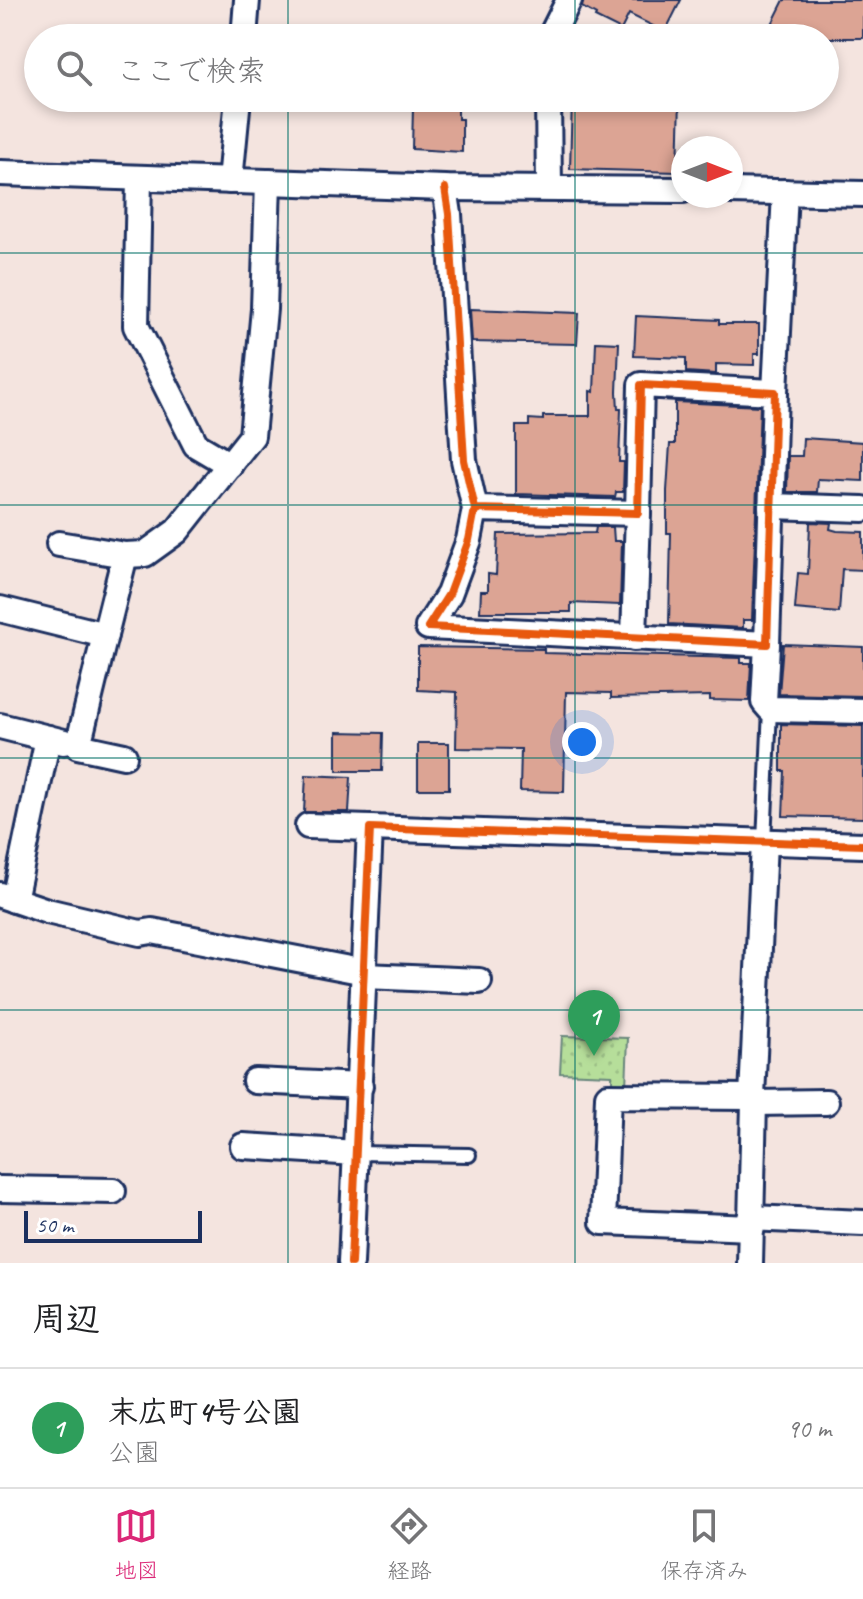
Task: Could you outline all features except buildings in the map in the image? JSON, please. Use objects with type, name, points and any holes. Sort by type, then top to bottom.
[{"type":"street","points":[[245,24],[247,0]]},
{"type":"street","points":[[557,24],[569,0]]},
{"type":"street","points":[[230,181],[237,112]]},
{"type":"street","points":[[548,112],[549,188]]},
{"type":"street","points":[[0,173],[445,188],[671,190]]},
{"type":"street","points":[[139,179],[136,326],[196,445],[230,465]]},
{"type":"street","points":[[59,544],[125,555],[145,554],[177,531],[252,436],[264,309],[268,182]]},
{"type":"street","points":[[445,188],[464,460],[475,509],[469,540],[449,594],[428,627],[767,644]]},
{"type":"street","points":[[743,191],[863,194]]},
{"type":"street","points":[[785,192],[764,702],[770,709],[863,711]]},
{"type":"street","points":[[634,638],[641,385],[775,392]]},
{"type":"street","points":[[771,506],[863,509]]},
{"type":"street","points":[[475,509],[638,513]]},
{"type":"street","points":[[78,746],[125,555]]},
{"type":"street","points":[[0,609],[105,635]]},
{"type":"street","points":[[0,726],[124,756]]},
{"type":"street","points":[[48,738],[7,897],[47,911],[140,933],[152,931],[365,974],[479,981]]},
{"type":"street","points":[[308,826],[863,845]]},
{"type":"street","points":[[351,1263],[370,828]]},
{"type":"street","points":[[750,1263],[753,1100],[764,842]]},
{"type":"street","points":[[255,1081],[360,1086]]},
{"type":"street","points":[[826,1102],[608,1096],[603,1222],[863,1223]]},
{"type":"street","points":[[243,1146],[357,1153]]},
{"type":"street","points":[[0,1189],[113,1191]]},
{"type":"lane","points":[[764,842],[770,709]]},
{"type":"lane","points":[[357,1153],[469,1155]]},
{"type":"green space","points":[[562,1036],[628,1038],[626,1087],[612,1086],[612,1075],[560,1073]]},
{"type":"cycle path","points":[[445,188],[464,460],[475,509],[469,540],[449,594],[428,627],[767,644],[775,392],[641,385],[638,513],[475,509]]},
{"type":"cycle path","points":[[351,1263],[370,828],[863,845]]},
{"type":"place","name":"末広町4号公園","points":[[594,1056]]}]
